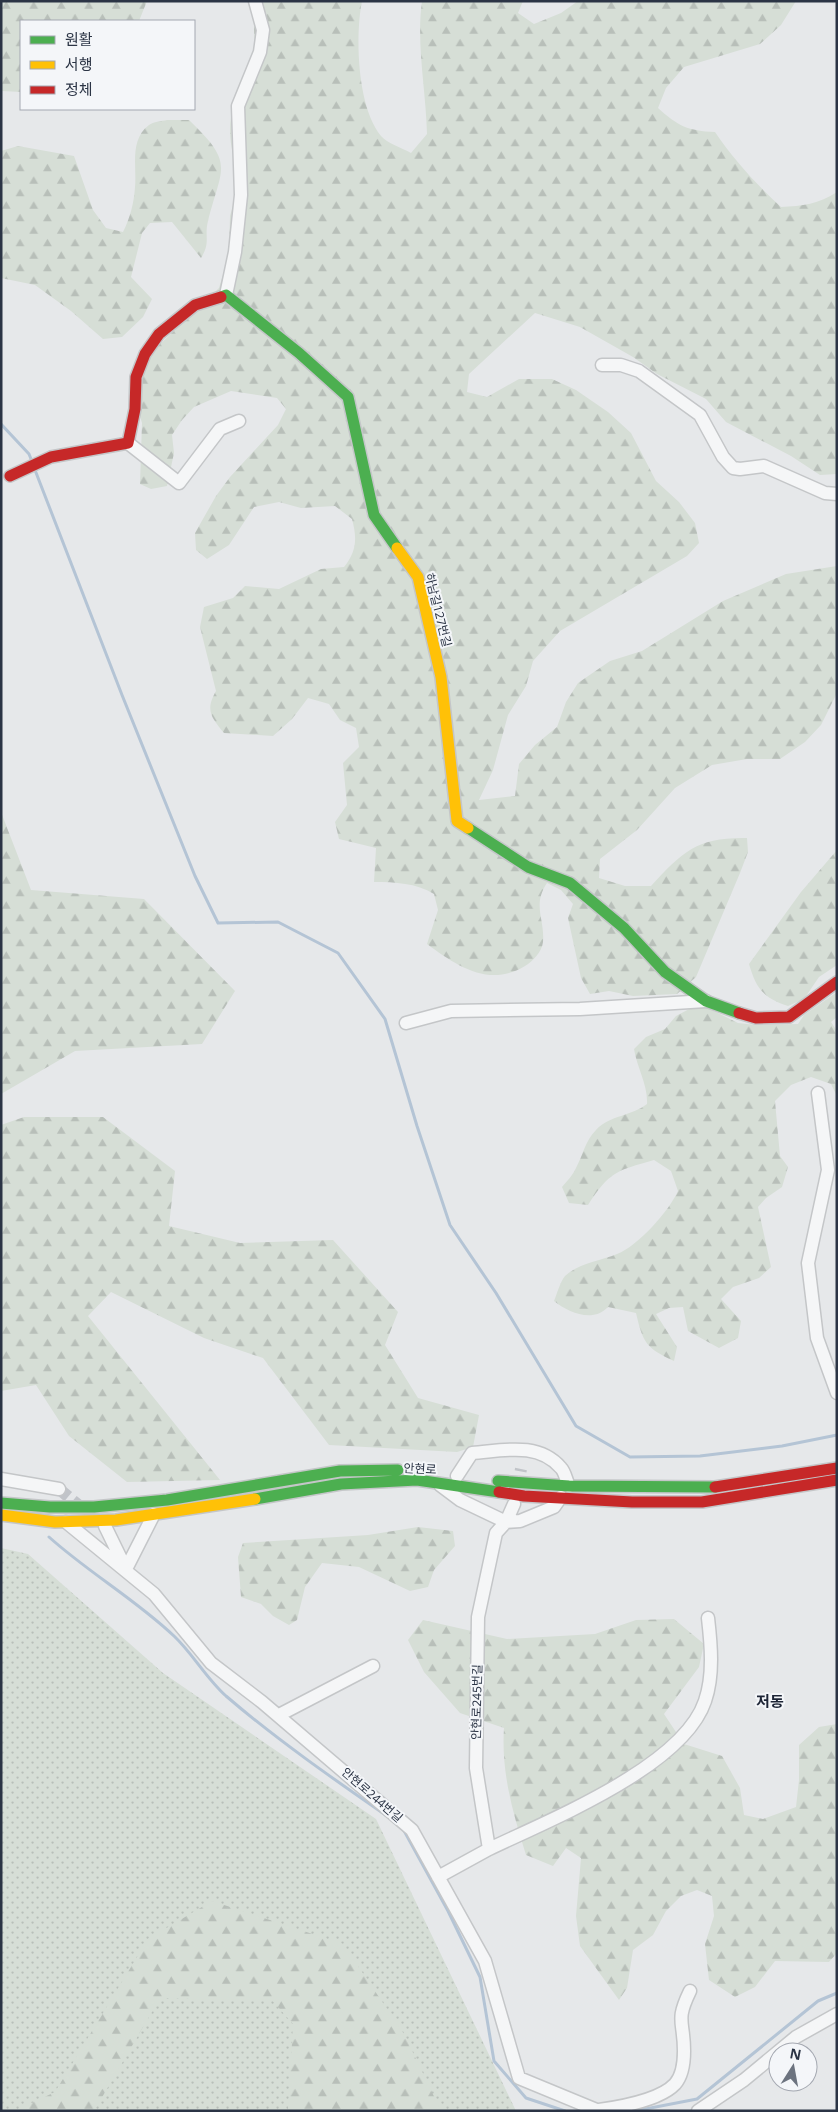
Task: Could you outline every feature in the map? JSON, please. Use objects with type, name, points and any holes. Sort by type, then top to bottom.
[{"type":"street","points":[[128,443],[135,409],[136,377],[145,354],[159,334],[195,305],[226,295],[235,252],[241,195],[238,106],[260,52],[263,30],[255,1]]},
{"type":"street","name":"하남길127번길","points":[[226,295],[299,353],[348,397],[374,515],[418,577],[441,677],[456,821],[528,867],[570,883],[624,928],[665,972],[706,1001],[724,1010],[756,1018],[789,1017],[837,982]]},
{"type":"street","points":[[602,365],[621,365],[639,371],[700,415],[723,457],[733,468],[764,466],[825,493],[837,494]]},
{"type":"street","points":[[10,476],[51,457],[128,443],[179,483],[220,429],[239,421]]},
{"type":"street","points":[[406,1023],[450,1011],[580,1009],[706,1001]]},
{"type":"street","points":[[818,1092],[828,1170],[808,1263],[816,1338],[837,1393]]},
{"type":"street","points":[[457,1476],[472,1453],[529,1449],[543,1454],[562,1468],[569,1486]]},
{"type":"street","name":"안현로","points":[[1,1503],[59,1507],[133,1504],[225,1491],[282,1479],[340,1471],[399,1470],[569,1486],[715,1487],[837,1468]]},
{"type":"street","points":[[1,1479],[59,1489]]},
{"type":"street","name":"안현로","points":[[1,1515],[66,1522],[116,1520],[340,1484],[417,1480],[506,1494],[632,1502],[702,1502],[837,1480]]},
{"type":"street","points":[[438,1484],[460,1500],[506,1522],[520,1521],[554,1507],[561,1497]]},
{"type":"street","name":"안현로245번길","points":[[489,1848],[476,1768],[478,1617],[496,1533],[506,1522],[514,1504]]},
{"type":"street","points":[[126,1569],[154,1514]]},
{"type":"street","name":"안현로244번길","points":[[66,1522],[126,1569],[154,1594],[211,1663],[278,1715],[412,1830],[485,1961],[519,2078],[599,2111]]},
{"type":"street","points":[[105,1526],[126,1569]]},
{"type":"street","points":[[438,1877],[489,1848],[619,1784],[656,1762],[679,1742],[705,1703],[710,1686],[711,1640],[708,1618]]},
{"type":"street","points":[[278,1715],[373,1666]]},
{"type":"street","points":[[599,2111],[649,2098],[674,2085],[683,2065],[682,2009],[690,1991]]},
{"type":"street","points":[[698,2111],[744,2080],[796,2037],[837,2014]]},
{"type":"green space","points":[[1,1],[147,1],[139,20],[20,20],[20,92],[2,91]]},
{"type":"green space","points":[[252,1],[362,1],[359,51],[360,71],[367,108],[381,136],[411,153],[427,134],[420,34],[422,1],[523,1],[518,13],[534,24],[561,13],[578,1],[796,1],[781,25],[760,44],[684,67],[666,88],[658,108],[678,123],[690,129],[715,132],[746,171],[781,207],[810,204],[837,192],[837,474],[820,475],[791,456],[726,422],[706,399],[657,374],[633,357],[580,327],[535,313],[469,374],[467,392],[487,397],[519,379],[552,379],[576,390],[608,412],[631,433],[656,481],[679,502],[695,523],[699,543],[687,556],[560,631],[533,661],[526,686],[508,715],[493,770],[479,800],[515,796],[519,764],[535,745],[557,727],[566,702],[578,683],[610,661],[642,651],[723,601],[786,574],[837,566],[837,693],[821,725],[805,742],[780,759],[747,759],[712,765],[675,788],[637,830],[600,859],[599,878],[625,886],[651,886],[673,864],[693,848],[716,840],[747,838],[748,852],[696,977],[677,994],[633,996],[609,991],[590,994],[581,978],[568,918],[573,904],[561,890],[547,883],[540,898],[543,942],[539,953],[531,962],[512,972],[486,975],[450,960],[427,944],[438,910],[434,894],[413,885],[374,882],[376,848],[339,839],[335,822],[347,805],[343,763],[359,747],[356,728],[340,720],[329,704],[308,698],[292,719],[273,736],[224,733],[213,718],[210,708],[216,691],[200,627],[204,607],[233,598],[245,586],[279,589],[321,569],[344,567],[354,550],[355,544],[352,519],[335,506],[301,508],[279,502],[254,507],[229,545],[207,559],[196,550],[195,533],[216,496],[230,477],[278,425],[286,409],[277,398],[231,391],[194,407],[172,435],[174,453],[167,486],[151,489],[140,484],[142,423],[130,383],[137,366],[219,288],[229,255],[230,216],[241,176],[232,151],[230,123],[236,99],[252,62],[254,32]]},
{"type":"green space","points":[[167,120],[189,120],[204,135],[219,157],[221,166],[220,176],[208,221],[206,248],[201,258],[172,222],[150,223],[142,233],[131,277],[152,299],[143,317],[122,337],[103,339],[71,311],[35,285],[1,278],[1,151],[18,146],[74,156],[93,210],[106,228],[123,232],[130,216],[134,199],[135,154],[139,138],[149,125]]},
{"type":"green space","points":[[1,812],[31,890],[144,899],[235,991],[202,1044],[75,1051],[1,1094]]},
{"type":"green space","points":[[837,850],[837,965],[819,977],[804,999],[788,1006],[779,1003],[767,996],[758,986],[749,964],[801,892]]},
{"type":"green space","points":[[837,992],[837,1017],[831,1022],[837,1031],[837,1096],[831,1084],[811,1077],[791,1085],[775,1101],[780,1156],[788,1167],[782,1187],[766,1198],[758,1207],[771,1267],[759,1278],[733,1287],[721,1299],[741,1321],[738,1338],[719,1348],[688,1331],[683,1307],[669,1308],[656,1314],[677,1347],[674,1361],[657,1352],[647,1343],[641,1331],[636,1313],[608,1307],[595,1315],[581,1314],[567,1309],[554,1301],[565,1276],[577,1268],[617,1254],[634,1244],[660,1218],[678,1191],[671,1171],[654,1160],[615,1174],[602,1185],[588,1205],[569,1203],[562,1187],[575,1171],[587,1143],[596,1130],[608,1121],[635,1111],[647,1104],[646,1090],[634,1049],[646,1037],[665,1029],[676,1016],[693,1007],[708,1008],[738,1023],[756,1025],[798,1024],[804,1015]]},
{"type":"green space","points":[[24,1117],[103,1117],[175,1171],[169,1226],[240,1243],[333,1240],[398,1312],[385,1345],[418,1398],[479,1415],[473,1447],[457,1452],[329,1445],[263,1358],[204,1338],[111,1292],[88,1316],[220,1480],[127,1482],[69,1436],[36,1385],[1,1391],[1,1125]]},
{"type":"green space","points":[[418,1527],[453,1531],[455,1546],[434,1570],[428,1587],[410,1591],[359,1567],[322,1563],[305,1587],[297,1620],[289,1625],[273,1616],[261,1604],[241,1597],[238,1557],[243,1543],[368,1535]]},
{"type":"green space","points":[[1,1548],[28,1554],[163,1673],[376,1819],[516,2111],[1,2111]]},
{"type":"green space","points":[[674,1619],[704,1644],[699,1667],[664,1714],[684,1744],[722,1756],[740,1788],[744,1815],[763,1819],[796,1807],[799,1780],[799,1745],[819,1727],[837,1724],[837,1953],[829,1962],[775,1961],[755,1987],[735,1997],[709,1980],[705,1944],[714,1916],[712,1896],[697,1890],[681,1896],[666,1911],[653,1935],[633,1950],[627,1988],[619,2000],[580,1946],[576,1916],[581,1858],[566,1848],[553,1866],[526,1855],[506,1777],[504,1728],[460,1713],[424,1672],[408,1640],[423,1620],[507,1639],[595,1634],[636,1620]]},
{"type":"green space","points":[[212,1901],[343,1944],[404,2034],[441,2111],[288,2111],[293,2024],[271,1999],[160,1998],[94,2111],[15,2111],[55,2092],[148,1939]]},
{"type":"waterway","points":[[1,424],[29,454],[31,459]]},
{"type":"waterway","points":[[35,470],[122,695],[195,876],[218,923],[278,922],[338,953],[385,1019],[417,1126],[450,1225],[496,1293],[576,1426],[630,1457],[700,1456],[782,1446],[837,1435]]},
{"type":"waterway","points":[[49,1537],[174,1636],[212,1682],[245,1712],[305,1758],[387,1816]]},
{"type":"waterway","points":[[402,1827],[448,1911],[480,1977],[494,2061],[526,2098],[565,2111]]},
{"type":"waterway","points":[[635,2111],[697,2099],[818,2001],[837,1993]]},
{"type":"tunnel","points":[[517,1489],[521,1469]]},
{"type":"tunnel","points":[[59,1489],[83,1509]]},
{"type":"traffic: fast","points":[[221,297],[226,295],[299,353],[348,397],[374,515],[397,548]]},
{"type":"traffic: fast","points":[[468,828],[528,867],[570,883],[624,928],[665,972],[706,1001],[739,1013]]},
{"type":"traffic: fast","points":[[1,1503],[50,1507],[94,1507],[167,1500],[340,1471],[398,1470]]},
{"type":"traffic: fast","points":[[255,1499],[341,1484],[417,1480],[499,1492]]},
{"type":"traffic: fast","points":[[498,1481],[569,1486],[715,1487]]},
{"type":"traffic: slow","points":[[397,548],[418,577],[441,677],[457,821],[468,828]]},
{"type":"traffic: slow","points":[[1,1515],[55,1522],[116,1520],[255,1499]]},
{"type":"traffic: jam","points":[[10,476],[51,457],[128,443],[135,409],[136,377],[145,354],[159,334],[195,305],[221,297]]},
{"type":"traffic: jam","points":[[739,1013],[756,1018],[789,1017],[837,982]]},
{"type":"traffic: jam","points":[[715,1487],[837,1468]]},
{"type":"traffic: jam","points":[[499,1492],[524,1496],[632,1502],[702,1502],[837,1480]]},
{"type":"district","name":"저동","points":[[770,1702]]}]
